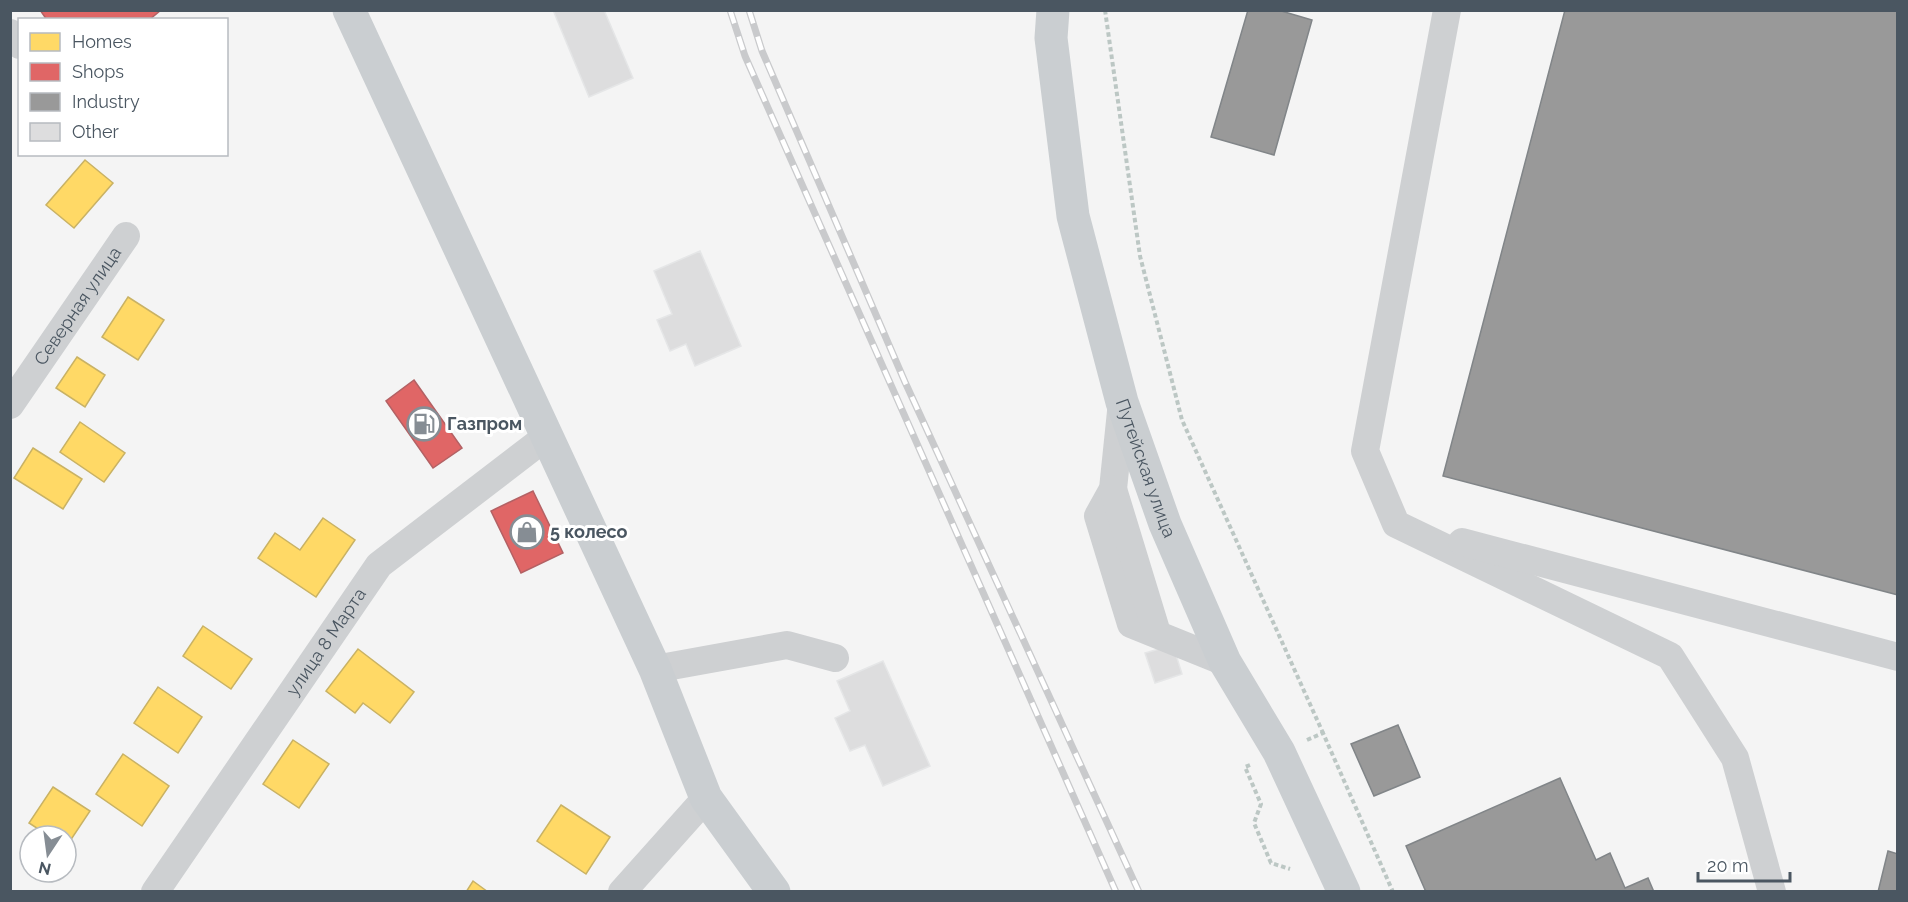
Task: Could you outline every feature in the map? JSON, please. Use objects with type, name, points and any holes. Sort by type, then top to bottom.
[{"type":"main road","points":[[349,10],[655,669],[706,798],[774,891]]},
{"type":"main road","name":"Путейская улица","points":[[1053,10],[1051,38],[1073,216],[1122,402],[1165,524],[1225,662],[1279,752],[1344,891]]},
{"type":"street","points":[[1447,10],[1365,451],[1396,524],[1670,656],[1735,758],[1772,891]]},
{"type":"street","name":"Северная улица","points":[[10,405],[126,236]]},
{"type":"street","points":[[1122,402],[1113,489],[1157,633],[1225,662]]},
{"type":"street","name":"улица 8 Марта","points":[[155,891],[379,564],[546,437]]},
{"type":"street","points":[[1396,524],[1898,657]]},
{"type":"street","points":[[655,669],[787,645],[835,658]]},
{"type":"street","points":[[622,891],[706,798]]},
{"type":"path","points":[[1105,10],[1140,256],[1182,420],[1323,733]]},
{"type":"path","points":[[1261,804],[1254,824],[1271,863],[1290,869]]},
{"type":"path","points":[[1378,860],[1393,891]]},
{"type":"building: Homes","points":[[85,160],[113,183],[74,228],[46,205]]},
{"type":"building: Homes","points":[[128,297],[164,320],[138,360],[102,337]]},
{"type":"building: Homes","points":[[77,357],[105,375],[85,407],[56,388]]},
{"type":"building: Homes","points":[[80,422],[125,453],[104,482],[60,452]]},
{"type":"building: Homes","points":[[33,448],[82,479],[63,509],[14,478]]},
{"type":"building: Homes","points":[[323,518],[355,540],[316,597],[258,558],[275,533],[300,550]]},
{"type":"building: Homes","points":[[203,626],[252,659],[231,689],[183,656]]},
{"type":"building: Homes","points":[[358,649],[414,692],[390,723],[363,703],[355,713],[326,691]]},
{"type":"building: Homes","points":[[158,687],[202,717],[178,753],[134,723]]},
{"type":"building: Homes","points":[[293,740],[329,764],[299,808],[263,784]]},
{"type":"building: Homes","points":[[123,754],[169,786],[142,826],[96,794]]},
{"type":"building: Homes","points":[[53,787],[90,811],[78,829],[78,824],[29,823]]},
{"type":"building: Homes","points":[[561,805],[610,837],[586,874],[537,841]]},
{"type":"building: Homes","points":[[473,881],[488,892],[466,892]]},
{"type":"building: Shops","points":[[40,10],[161,10],[151,18],[46,18]]},
{"type":"building: Shops","name":"Газпром","points":[[414,380],[462,448],[433,468],[386,401]]},
{"type":"building: Shops","name":"5 колесо","points":[[533,491],[563,553],[521,573],[491,511]]},
{"type":"building: Industry","points":[[1248,10],[1278,10],[1312,20],[1274,155],[1211,137]]},
{"type":"building: Industry","points":[[1565,10],[1898,10],[1898,595],[1443,476]]},
{"type":"building: Industry","points":[[1398,725],[1420,777],[1374,796],[1351,744]]},
{"type":"building: Industry","points":[[1560,778],[1596,860],[1610,853],[1625,888],[1648,878],[1654,892],[1426,892],[1406,846]]},
{"type":"building: Industry","points":[[1888,851],[1898,854],[1898,892],[1878,892]]},
{"type":"building: Other","points":[[553,10],[604,10],[633,78],[589,97]]},
{"type":"building: Other","points":[[700,251],[741,346],[695,366],[686,344],[670,351],[657,320],[672,314],[654,271]]},
{"type":"building: Other","points":[[1173,645],[1182,674],[1155,683],[1145,653]]},
{"type":"building: Other","points":[[883,661],[930,766],[883,786],[865,745],[850,751],[835,718],[850,711],[837,681]]},
{"type":"railway","points":[[730,10],[745,56],[1116,892]]},
{"type":"railway","points":[[749,10],[762,51],[905,382],[1139,892]]},
{"type":"place","name":"Газпром","points":[[424,424]]},
{"type":"place","name":"5 колесо","points":[[527,532]]}]
